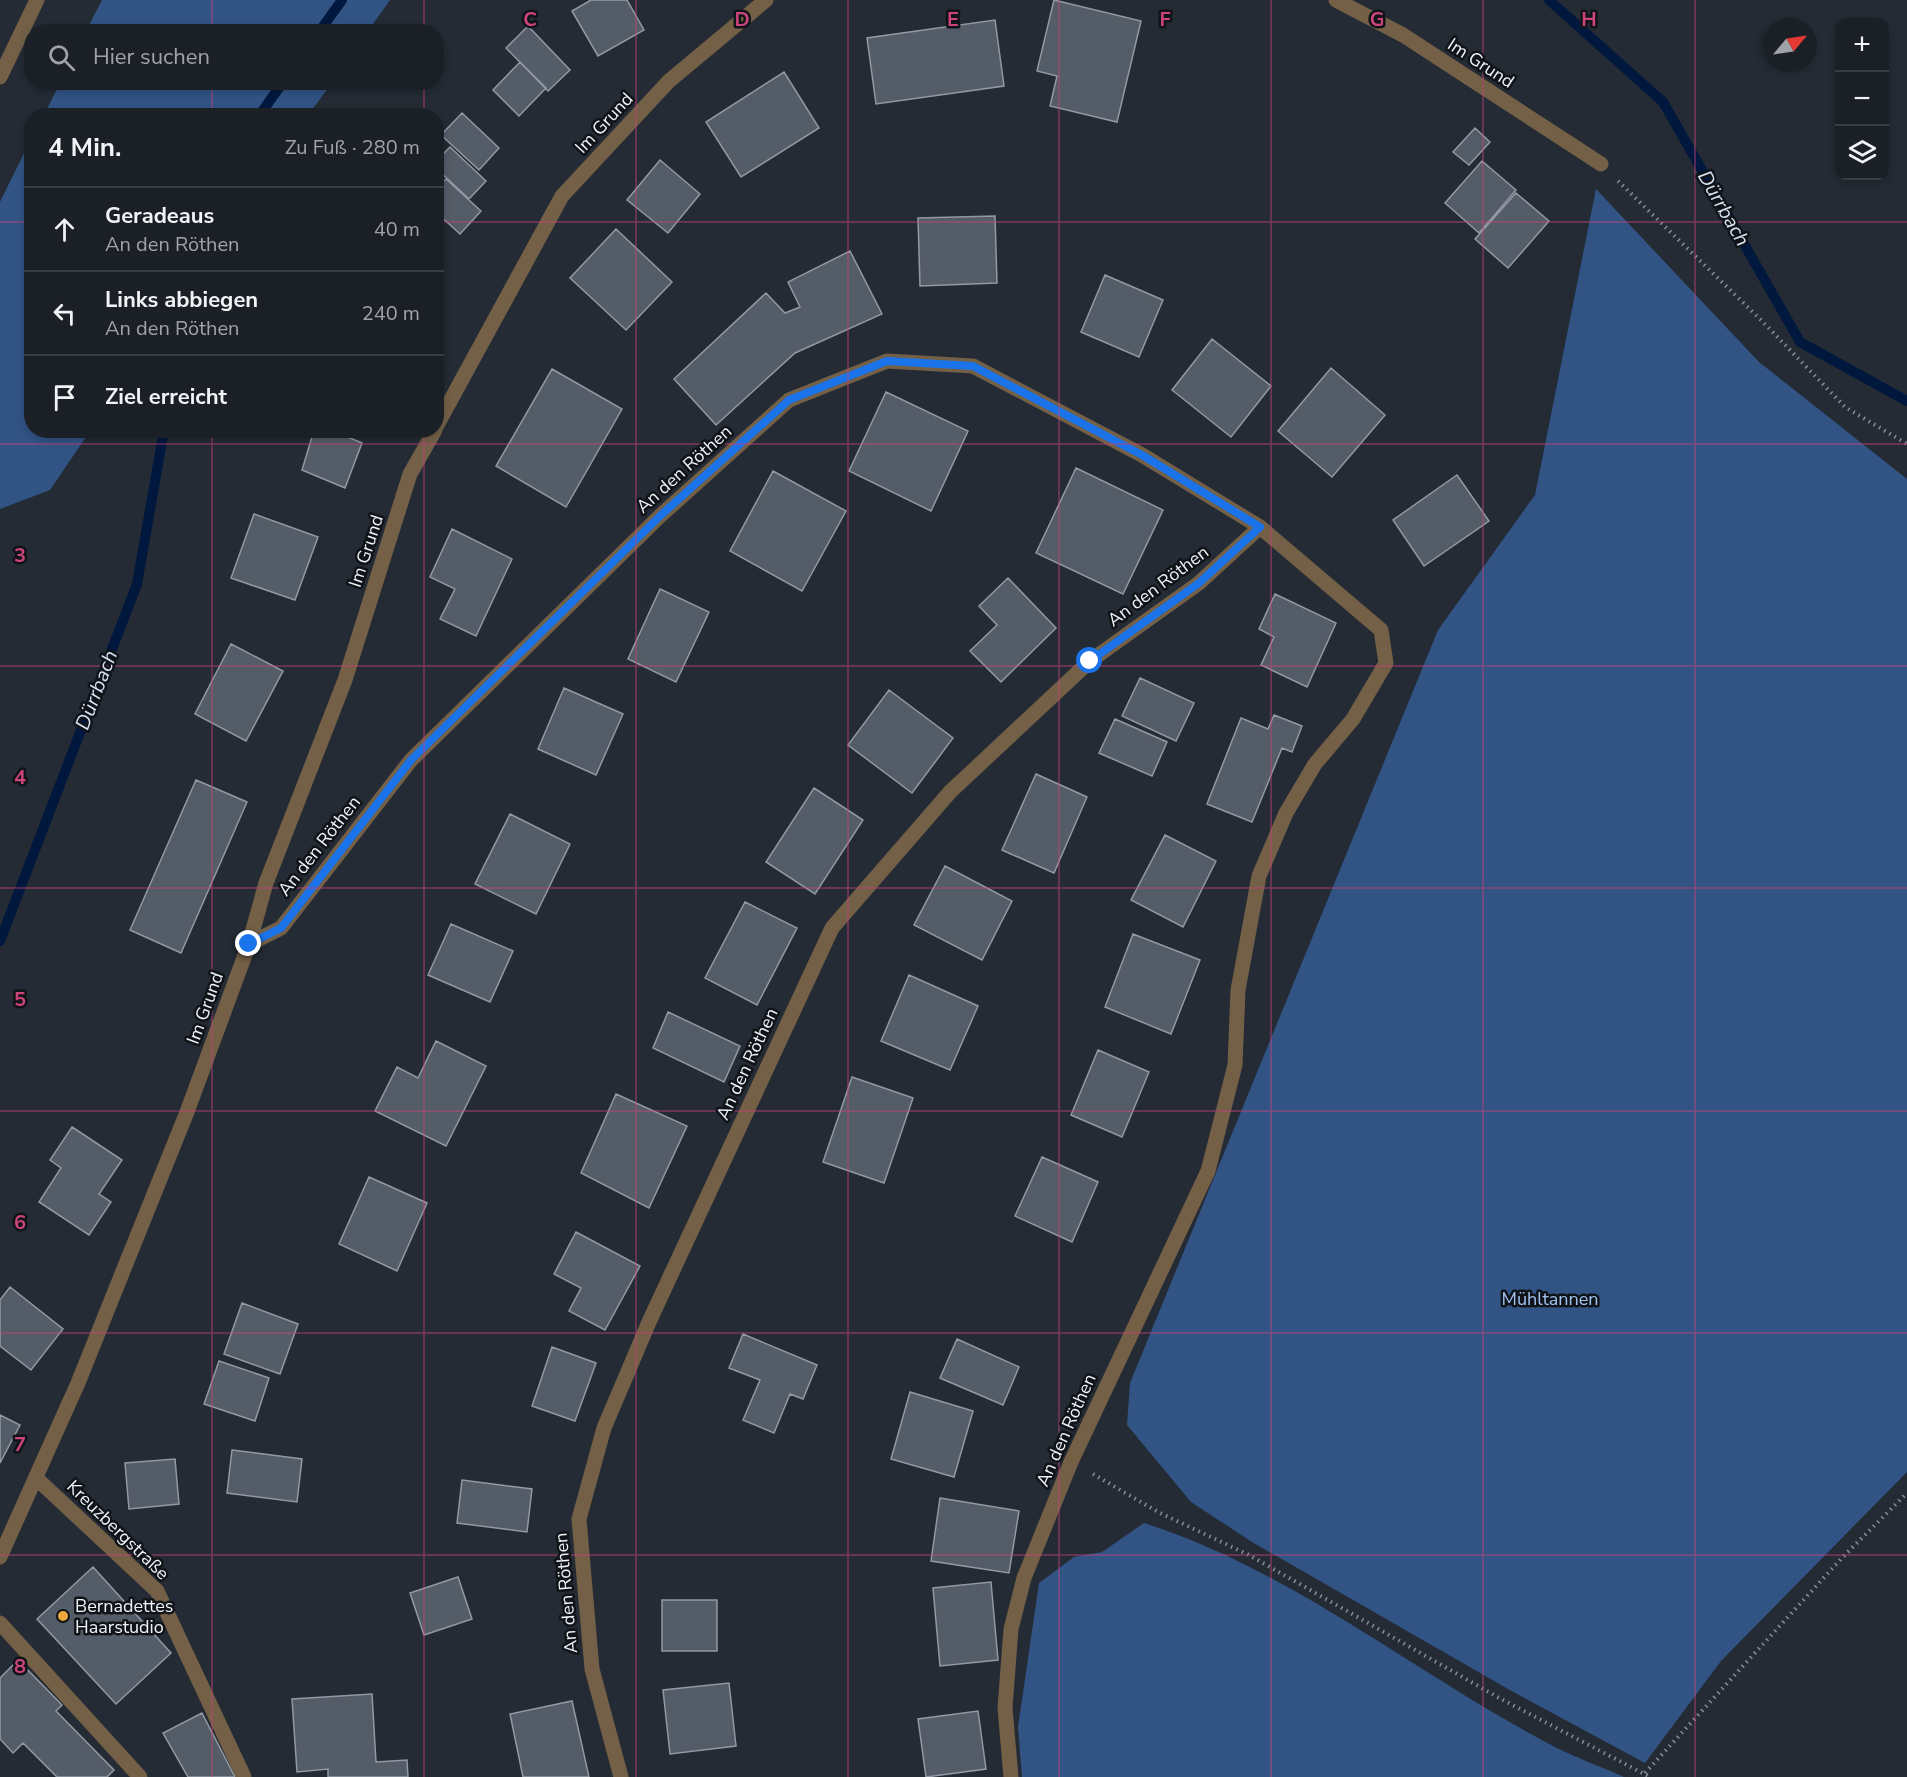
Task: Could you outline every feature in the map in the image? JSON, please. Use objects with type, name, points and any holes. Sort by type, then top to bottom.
[{"type":"street","points":[[25,24],[37,0]]},
{"type":"street","name":"Im Grund","points":[[444,414],[562,196],[669,81],[766,0]]},
{"type":"street","name":"Im Grund","points":[[1336,0],[1402,35],[1601,164]]},
{"type":"street","points":[[0,77],[24,27]]},
{"type":"street","name":"An den Röthen","points":[[249,944],[281,928],[411,760],[660,516],[789,400],[887,361],[973,366],[1142,455],[1260,527],[1382,630],[1386,663],[1353,719],[1315,764],[1303,784],[1286,813],[1259,876],[1238,990],[1235,1065],[1208,1171],[1071,1462],[1024,1578],[1011,1629],[1005,1708],[1011,1777]]},
{"type":"street","name":"Im Grund","points":[[0,1557],[78,1383],[187,1112],[249,944],[266,883],[345,680],[410,474],[431,438]]},
{"type":"street","name":"An den Röthen","points":[[621,1777],[592,1669],[579,1519],[604,1428],[649,1322],[832,928],[950,792],[999,746],[1090,661],[1199,583],[1260,527]]},
{"type":"street","name":"Kreuzbergstraße","points":[[36,1478],[156,1591],[244,1777]]},
{"type":"street","points":[[0,1623],[140,1777]]},
{"type":"path","points":[[1601,164],[1761,320],[1845,407],[1907,444]]},
{"type":"path","points":[[1071,1462],[1158,1512],[1249,1555],[1501,1699],[1650,1777]]},
{"type":"path","points":[[1644,1773],[1841,1559],[1907,1493]]},
{"type":"green space","points":[[102,0],[390,0],[373,24],[90,24]]},
{"type":"green space","points":[[56,90],[327,90],[313,108],[47,108]]},
{"type":"green space","points":[[24,153],[24,438],[85,438],[50,490],[0,509],[0,202]]},
{"type":"green space","name":"Mühltannen","points":[[1596,189],[1759,362],[1907,479],[1907,1472],[1721,1661],[1645,1763],[1508,1689],[1252,1542],[1191,1502],[1127,1425],[1130,1383],[1438,630],[1535,495]]},
{"type":"green space","points":[[1144,1523],[1199,1543],[1252,1568],[1355,1626],[1505,1720],[1557,1748],[1624,1777],[1022,1777],[1018,1727],[1039,1583],[1074,1557],[1102,1552]]},
{"type":"building","points":[[591,0],[627,0],[644,30],[598,56],[572,11]]},
{"type":"building","points":[[1054,0],[1141,21],[1117,122],[1050,106],[1057,76],[1037,71]]},
{"type":"building","points":[[995,20],[1004,86],[876,104],[867,38]]},
{"type":"building","points":[[528,26],[570,70],[548,91],[506,48]]},
{"type":"building","points":[[520,62],[546,88],[519,116],[493,90]]},
{"type":"building","points":[[784,72],[819,128],[741,177],[706,122]]},
{"type":"building","points":[[462,113],[499,148],[479,170],[444,138],[444,132]]},
{"type":"building","points":[[1475,128],[1490,142],[1469,165],[1453,152]]},
{"type":"building","points":[[450,147],[486,181],[469,199],[444,176],[444,153]]},
{"type":"building","points":[[660,160],[700,194],[668,233],[627,200]]},
{"type":"building","points":[[1482,161],[1516,190],[1479,233],[1445,203]]},
{"type":"building","points":[[446,179],[481,211],[460,234],[444,219],[444,181]]},
{"type":"building","points":[[1516,193],[1549,221],[1508,268],[1475,239]]},
{"type":"building","points":[[995,216],[997,283],[920,286],[918,218]]},
{"type":"building","points":[[616,229],[672,282],[626,330],[570,278]]},
{"type":"building","points":[[850,251],[882,314],[795,353],[716,425],[674,379],[766,293],[785,313],[800,307],[788,282]]},
{"type":"building","points":[[1105,275],[1163,300],[1139,357],[1081,332]]},
{"type":"building","points":[[1212,339],[1271,386],[1231,437],[1172,390]]},
{"type":"building","points":[[1331,368],[1385,415],[1332,477],[1278,431]]},
{"type":"building","points":[[552,369],[622,409],[566,507],[496,466]]},
{"type":"building","points":[[886,392],[968,431],[931,511],[849,471]]},
{"type":"building","points":[[312,438],[350,438],[362,443],[345,488],[302,470]]},
{"type":"building","points":[[1076,468],[1163,510],[1123,594],[1036,553]]},
{"type":"building","points":[[773,471],[846,511],[802,591],[730,551]]},
{"type":"building","points":[[1457,475],[1489,521],[1424,566],[1393,520]]},
{"type":"building","points":[[254,514],[318,537],[295,600],[231,578]]},
{"type":"building","points":[[452,529],[512,559],[476,636],[440,619],[455,589],[430,577]]},
{"type":"building","points":[[1008,578],[1056,628],[1001,682],[970,651],[997,625],[979,606]]},
{"type":"building","points":[[660,589],[709,612],[676,682],[628,659]]},
{"type":"building","points":[[1275,594],[1336,623],[1307,687],[1261,665],[1274,637],[1259,629]]},
{"type":"building","points":[[231,644],[283,671],[246,741],[195,714]]},
{"type":"building","points":[[1140,678],[1194,703],[1176,741],[1122,716]]},
{"type":"building","points":[[564,688],[623,714],[596,775],[538,749]]},
{"type":"building","points":[[889,690],[953,738],[912,793],[848,745]]},
{"type":"building","points":[[1274,715],[1302,726],[1292,752],[1282,748],[1252,822],[1207,804],[1241,718],[1268,729]]},
{"type":"building","points":[[1115,719],[1167,742],[1152,776],[1099,753]]},
{"type":"building","points":[[1036,774],[1087,797],[1054,873],[1002,850]]},
{"type":"building","points":[[196,780],[247,802],[181,953],[130,930]]},
{"type":"building","points":[[814,788],[863,820],[815,894],[766,862]]},
{"type":"building","points":[[510,814],[570,844],[536,914],[475,884]]},
{"type":"building","points":[[1165,835],[1216,861],[1183,927],[1131,900]]},
{"type":"building","points":[[945,866],[1012,901],[982,960],[914,925]]},
{"type":"building","points":[[745,902],[797,928],[757,1005],[705,978]]},
{"type":"building","points":[[451,924],[513,951],[490,1002],[428,975]]},
{"type":"building","points":[[1133,934],[1200,960],[1171,1034],[1105,1007]]},
{"type":"building","points":[[909,975],[978,1006],[950,1070],[881,1041]]},
{"type":"building","points":[[668,1012],[740,1046],[724,1082],[653,1048]]},
{"type":"building","points":[[436,1041],[486,1066],[446,1146],[375,1111],[397,1067],[418,1078]]},
{"type":"building","points":[[1098,1050],[1149,1072],[1122,1137],[1071,1115]]},
{"type":"building","points":[[852,1077],[913,1098],[884,1183],[823,1162]]},
{"type":"building","points":[[616,1094],[687,1126],[649,1208],[581,1173]]},
{"type":"building","points":[[72,1127],[122,1160],[99,1194],[111,1202],[89,1235],[39,1202],[61,1168],[50,1160]]},
{"type":"building","points":[[1042,1157],[1098,1182],[1072,1242],[1015,1216]]},
{"type":"building","points":[[369,1177],[427,1203],[397,1271],[339,1244]]},
{"type":"building","points":[[576,1232],[640,1266],[605,1330],[569,1311],[581,1288],[554,1274]]},
{"type":"building","points":[[10,1287],[63,1329],[31,1370],[0,1346],[0,1300]]},
{"type":"building","points":[[242,1303],[298,1324],[280,1374],[224,1354]]},
{"type":"building","points":[[743,1334],[817,1365],[803,1399],[790,1394],[774,1433],[743,1420],[760,1380],[729,1368]]},
{"type":"building","points":[[957,1339],[1019,1367],[1003,1405],[940,1378]]},
{"type":"building","points":[[552,1347],[596,1363],[575,1421],[532,1406]]},
{"type":"building","points":[[219,1361],[269,1378],[255,1421],[204,1404]]},
{"type":"building","points":[[910,1392],[973,1411],[954,1477],[891,1459]]},
{"type":"building","points":[[0,1415],[20,1425],[0,1463]]},
{"type":"building","points":[[232,1450],[302,1459],[297,1502],[227,1493]]},
{"type":"building","points":[[175,1459],[179,1504],[129,1509],[125,1463]]},
{"type":"building","points":[[462,1480],[532,1489],[527,1532],[457,1523]]},
{"type":"building","points":[[940,1498],[1019,1511],[1009,1573],[931,1561]]},
{"type":"building","points":[[93,1567],[171,1653],[116,1704],[37,1619]]},
{"type":"building","points":[[458,1577],[472,1619],[424,1635],[410,1593]]},
{"type":"building","points":[[991,1582],[998,1660],[940,1666],[933,1588]]},
{"type":"building","points":[[662,1600],[717,1600],[717,1651],[662,1651]]},
{"type":"building","points":[[18,1660],[62,1705],[56,1711],[114,1770],[107,1777],[57,1777],[23,1743],[13,1753],[0,1739],[0,1678]]},
{"type":"building","points":[[729,1683],[736,1746],[670,1754],[663,1690]]},
{"type":"building","points":[[372,1694],[376,1762],[407,1760],[408,1777],[328,1777],[328,1769],[297,1772],[292,1699]]},
{"type":"building","points":[[572,1701],[589,1777],[523,1777],[510,1714]]},
{"type":"building","points":[[978,1711],[986,1769],[926,1777],[918,1719]]},
{"type":"building","points":[[202,1713],[235,1777],[188,1777],[163,1733]]},
{"type":"waterway","name":"Dürrbach","points":[[325,24],[342,0]]},
{"type":"waterway","name":"Dürrbach","points":[[1549,0],[1663,102],[1800,342],[1907,401]]},
{"type":"waterway","name":"Dürrbach","points":[[265,108],[277,90]]},
{"type":"waterway","name":"Dürrbach","points":[[0,941],[137,584],[163,438]]},
{"type":"place","name":"Bernadettes Haarstudio","points":[[63,1616]]},
{"type":"route","points":[[249,944],[281,928],[411,760],[660,516],[789,400],[887,361],[973,366],[1142,455],[1260,527],[1199,583],[1090,661]]}]
